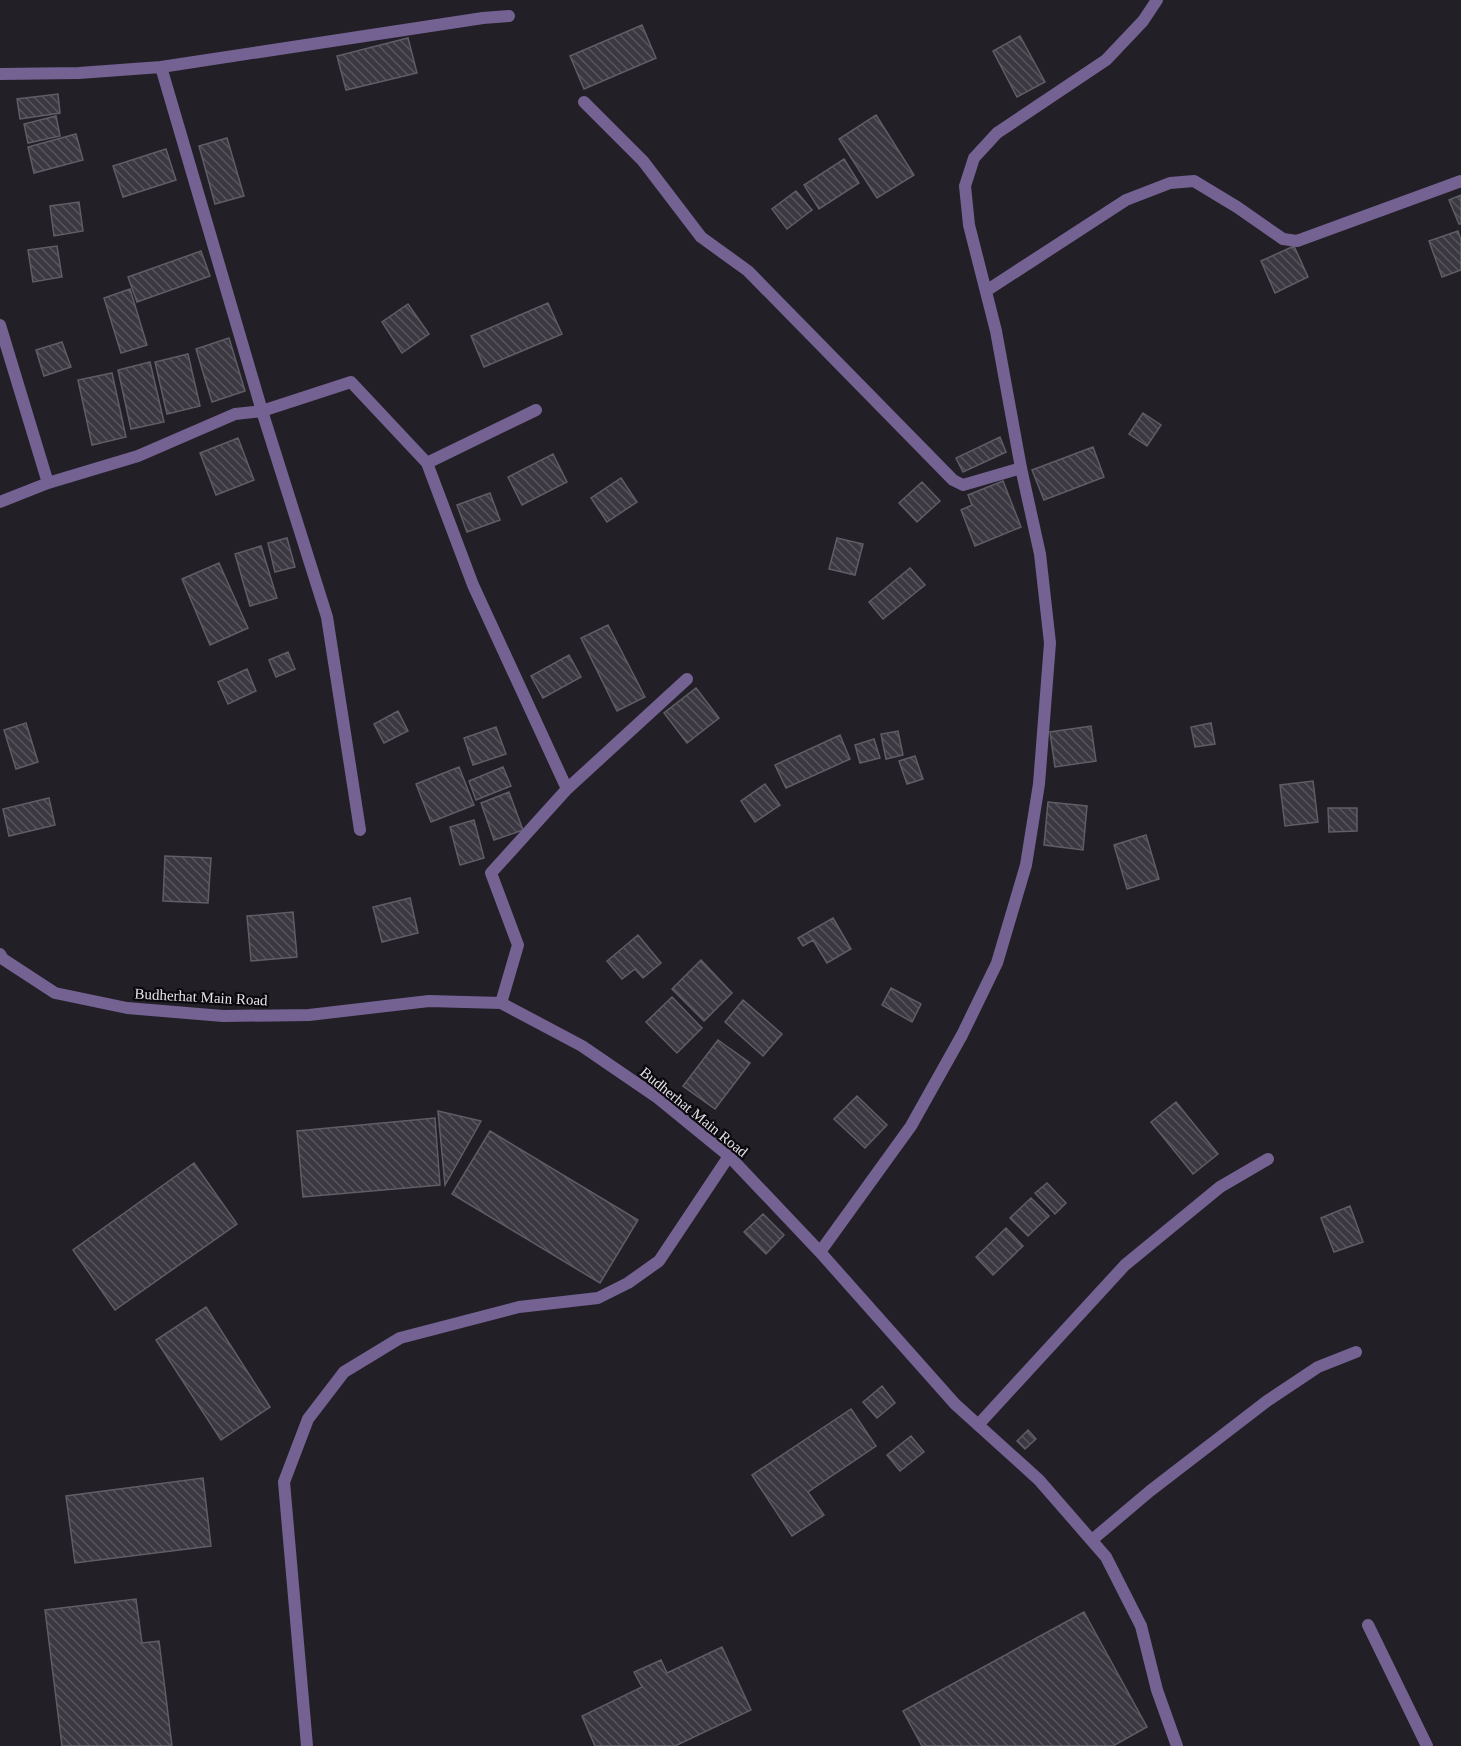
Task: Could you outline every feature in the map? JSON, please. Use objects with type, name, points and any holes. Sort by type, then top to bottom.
[{"type":"street","points":[[820,1252],[911,1126],[962,1035],[997,963],[1026,865],[1039,784],[1050,642],[1040,554],[996,331],[969,225],[965,186],[974,158],[997,133],[1106,60],[1143,21],[1157,0]]},
{"type":"street","points":[[0,74],[79,73],[161,67],[509,16]]},
{"type":"street","points":[[161,67],[262,411],[327,617],[360,830]]},
{"type":"street","points":[[584,102],[644,161],[701,237],[748,271],[953,480],[963,484],[1022,468]]},
{"type":"street","points":[[986,291],[1126,200],[1170,183],[1194,181],[1283,239],[1297,241],[1461,181]]},
{"type":"street","points":[[0,326],[48,483]]},
{"type":"street","points":[[0,502],[48,483],[138,456],[235,414],[262,411],[351,381],[427,464],[473,585],[567,789]]},
{"type":"street","points":[[427,464],[536,410]]},
{"type":"street","points":[[501,1004],[518,945],[491,873],[567,789],[687,679]]},
{"type":"street","name":"Budherhat Main Road","points":[[0,954],[3,959],[55,993],[127,1008],[223,1016],[298,1015],[429,1001],[501,1004],[582,1046],[658,1098],[729,1156],[820,1252],[955,1404],[1039,1480],[1092,1540],[1106,1557],[1141,1626],[1157,1690],[1177,1746]]},
{"type":"street","points":[[307,1746],[284,1482],[308,1419],[344,1372],[400,1338],[519,1307],[598,1298],[628,1283],[658,1261],[729,1156]]},
{"type":"street","points":[[978,1425],[1125,1265],[1220,1187],[1268,1159]]},
{"type":"street","points":[[1092,1540],[1150,1491],[1267,1401],[1318,1367],[1356,1352]]},
{"type":"street","points":[[1368,1625],[1427,1746]]},
{"type":"building","points":[[642,25],[656,58],[584,89],[570,56]]},
{"type":"building","points":[[1020,36],[1045,82],[1017,97],[993,51]]},
{"type":"building","points":[[408,38],[417,73],[346,90],[337,56]]},
{"type":"building","points":[[58,94],[60,113],[20,119],[17,99]]},
{"type":"building","points":[[876,115],[914,175],[877,198],[839,139]]},
{"type":"building","points":[[56,116],[60,136],[28,143],[24,124]]},
{"type":"building","points":[[76,134],[83,160],[34,173],[28,147]]},
{"type":"building","points":[[227,138],[244,196],[215,204],[199,146]]},
{"type":"building","points":[[166,149],[176,180],[123,197],[113,166]]},
{"type":"building","points":[[844,159],[859,183],[819,209],[804,185]]},
{"type":"building","points":[[796,191],[812,210],[787,229],[772,209]]},
{"type":"building","points":[[1461,195],[1461,224],[1459,224],[1449,200]]},
{"type":"building","points":[[79,202],[83,231],[54,236],[50,206]]},
{"type":"building","points":[[1458,231],[1461,240],[1461,270],[1442,277],[1429,241]]},
{"type":"building","points":[[57,246],[62,277],[33,282],[28,250]]},
{"type":"building","points":[[1294,246],[1308,277],[1275,293],[1261,261]]},
{"type":"building","points":[[201,251],[210,276],[137,302],[128,277]]},
{"type":"building","points":[[130,289],[147,345],[121,353],[104,298]]},
{"type":"building","points":[[548,303],[562,334],[484,367],[471,336]]},
{"type":"building","points":[[408,304],[429,334],[402,353],[382,322]]},
{"type":"building","points":[[229,338],[245,391],[212,402],[196,349]]},
{"type":"building","points":[[62,342],[71,367],[44,376],[36,350]]},
{"type":"building","points":[[188,354],[200,406],[167,414],[155,362]]},
{"type":"building","points":[[150,362],[164,422],[131,429],[118,370]]},
{"type":"building","points":[[112,373],[126,437],[92,445],[78,380]]},
{"type":"building","points":[[1143,413],[1161,425],[1147,446],[1129,434]]},
{"type":"building","points":[[1000,437],[1006,452],[963,472],[956,458]]},
{"type":"building","points":[[238,438],[254,480],[216,495],[200,453]]},
{"type":"building","points":[[1093,447],[1104,477],[1044,500],[1032,470]]},
{"type":"building","points":[[553,454],[567,482],[522,505],[508,477]]},
{"type":"building","points":[[621,478],[637,502],[607,522],[591,498]]},
{"type":"building","points":[[1003,481],[1021,527],[975,546],[961,510],[972,505],[968,495]]},
{"type":"building","points":[[922,482],[940,501],[917,522],[899,503]]},
{"type":"building","points":[[490,493],[500,520],[467,532],[457,505]]},
{"type":"building","points":[[287,538],[295,567],[275,572],[268,543]]},
{"type":"building","points":[[837,538],[863,544],[855,575],[829,569]]},
{"type":"building","points":[[261,546],[277,598],[250,606],[235,554]]},
{"type":"building","points":[[219,563],[248,628],[210,645],[182,579]]},
{"type":"building","points":[[910,568],[925,585],[883,619],[869,602]]},
{"type":"building","points":[[608,625],[645,697],[617,711],[581,638]]},
{"type":"building","points":[[288,652],[295,669],[276,677],[269,660]]},
{"type":"building","points":[[569,655],[581,677],[543,698],[531,676]]},
{"type":"building","points":[[247,669],[256,691],[228,704],[218,682]]},
{"type":"building","points":[[696,688],[719,718],[687,743],[664,713]]},
{"type":"building","points":[[398,711],[408,731],[384,743],[374,724]]},
{"type":"building","points":[[26,723],[38,762],[16,769],[4,730]]},
{"type":"building","points":[[1211,723],[1215,744],[1195,747],[1191,727]]},
{"type":"building","points":[[1091,726],[1096,761],[1055,767],[1050,732]]},
{"type":"building","points":[[496,727],[506,754],[473,765],[464,738]]},
{"type":"building","points":[[898,731],[903,755],[886,759],[881,734]]},
{"type":"building","points":[[840,735],[850,759],[786,788],[775,765]]},
{"type":"building","points":[[874,739],[880,758],[860,763],[855,745]]},
{"type":"building","points":[[915,756],[923,779],[907,784],[899,761]]},
{"type":"building","points":[[459,767],[474,805],[431,822],[416,784]]},
{"type":"building","points":[[503,767],[511,786],[476,800],[469,781]]},
{"type":"building","points":[[1313,781],[1318,822],[1285,826],[1280,785]]},
{"type":"building","points":[[765,784],[780,805],[755,822],[741,801]]},
{"type":"building","points":[[509,792],[523,830],[494,840],[481,803]]},
{"type":"building","points":[[49,798],[55,825],[9,836],[3,809]]},
{"type":"building","points":[[1048,802],[1087,806],[1083,850],[1044,845]]},
{"type":"building","points":[[1328,808],[1357,808],[1357,831],[1329,832]]},
{"type":"building","points":[[474,820],[484,858],[460,865],[450,827]]},
{"type":"building","points":[[1146,835],[1159,879],[1127,889],[1114,845]]},
{"type":"building","points":[[165,856],[211,858],[208,903],[163,901]]},
{"type":"building","points":[[410,898],[418,933],[382,942],[373,907]]},
{"type":"building","points":[[293,912],[297,957],[251,961],[247,916]]},
{"type":"building","points":[[833,918],[851,949],[827,963],[813,940],[803,946],[798,938]]},
{"type":"building","points":[[638,935],[661,963],[643,978],[635,969],[622,979],[607,961]]},
{"type":"building","points":[[701,960],[732,993],[704,1021],[672,989]]},
{"type":"building","points":[[891,988],[921,1004],[912,1022],[882,1005]]},
{"type":"building","points":[[672,997],[702,1028],[677,1053],[646,1022]]},
{"type":"building","points":[[743,1000],[782,1034],[763,1056],[725,1022]]},
{"type":"building","points":[[718,1040],[750,1063],[715,1109],[683,1086]]},
{"type":"building","points":[[857,1096],[887,1125],[865,1148],[834,1119]]},
{"type":"building","points":[[1176,1102],[1218,1154],[1193,1174],[1151,1122]]},
{"type":"building","points":[[438,1111],[481,1121],[445,1185]]},
{"type":"building","points":[[435,1118],[440,1185],[303,1197],[297,1131]]},
{"type":"building","points":[[490,1131],[638,1220],[600,1283],[452,1194]]},
{"type":"building","points":[[194,1163],[237,1224],[115,1310],[73,1250]]},
{"type":"building","points":[[1047,1183],[1066,1203],[1055,1214],[1035,1193]]},
{"type":"building","points":[[1031,1198],[1049,1216],[1028,1236],[1010,1218]]},
{"type":"building","points":[[1350,1206],[1363,1242],[1334,1252],[1321,1218]]},
{"type":"building","points":[[763,1214],[784,1235],[766,1254],[744,1232]]},
{"type":"building","points":[[1006,1228],[1023,1246],[993,1275],[976,1257]]},
{"type":"building","points":[[206,1307],[270,1407],[221,1440],[156,1340]]},
{"type":"building","points":[[882,1386],[895,1403],[877,1418],[863,1402]]},
{"type":"building","points":[[851,1409],[876,1446],[808,1492],[824,1515],[792,1536],[752,1475]]},
{"type":"building","points":[[1028,1430],[1036,1439],[1025,1449],[1017,1441]]},
{"type":"building","points":[[911,1436],[924,1452],[900,1471],[887,1455]]},
{"type":"building","points":[[203,1478],[211,1546],[75,1563],[66,1496]]},
{"type":"building","points":[[136,1599],[142,1643],[159,1641],[172,1746],[62,1746],[45,1610]]},
{"type":"building","points":[[1084,1612],[1147,1727],[1113,1746],[922,1746],[903,1711]]},
{"type":"building","points":[[722,1647],[751,1710],[675,1746],[595,1746],[582,1716],[642,1687],[634,1672],[661,1660],[667,1673]]}]
